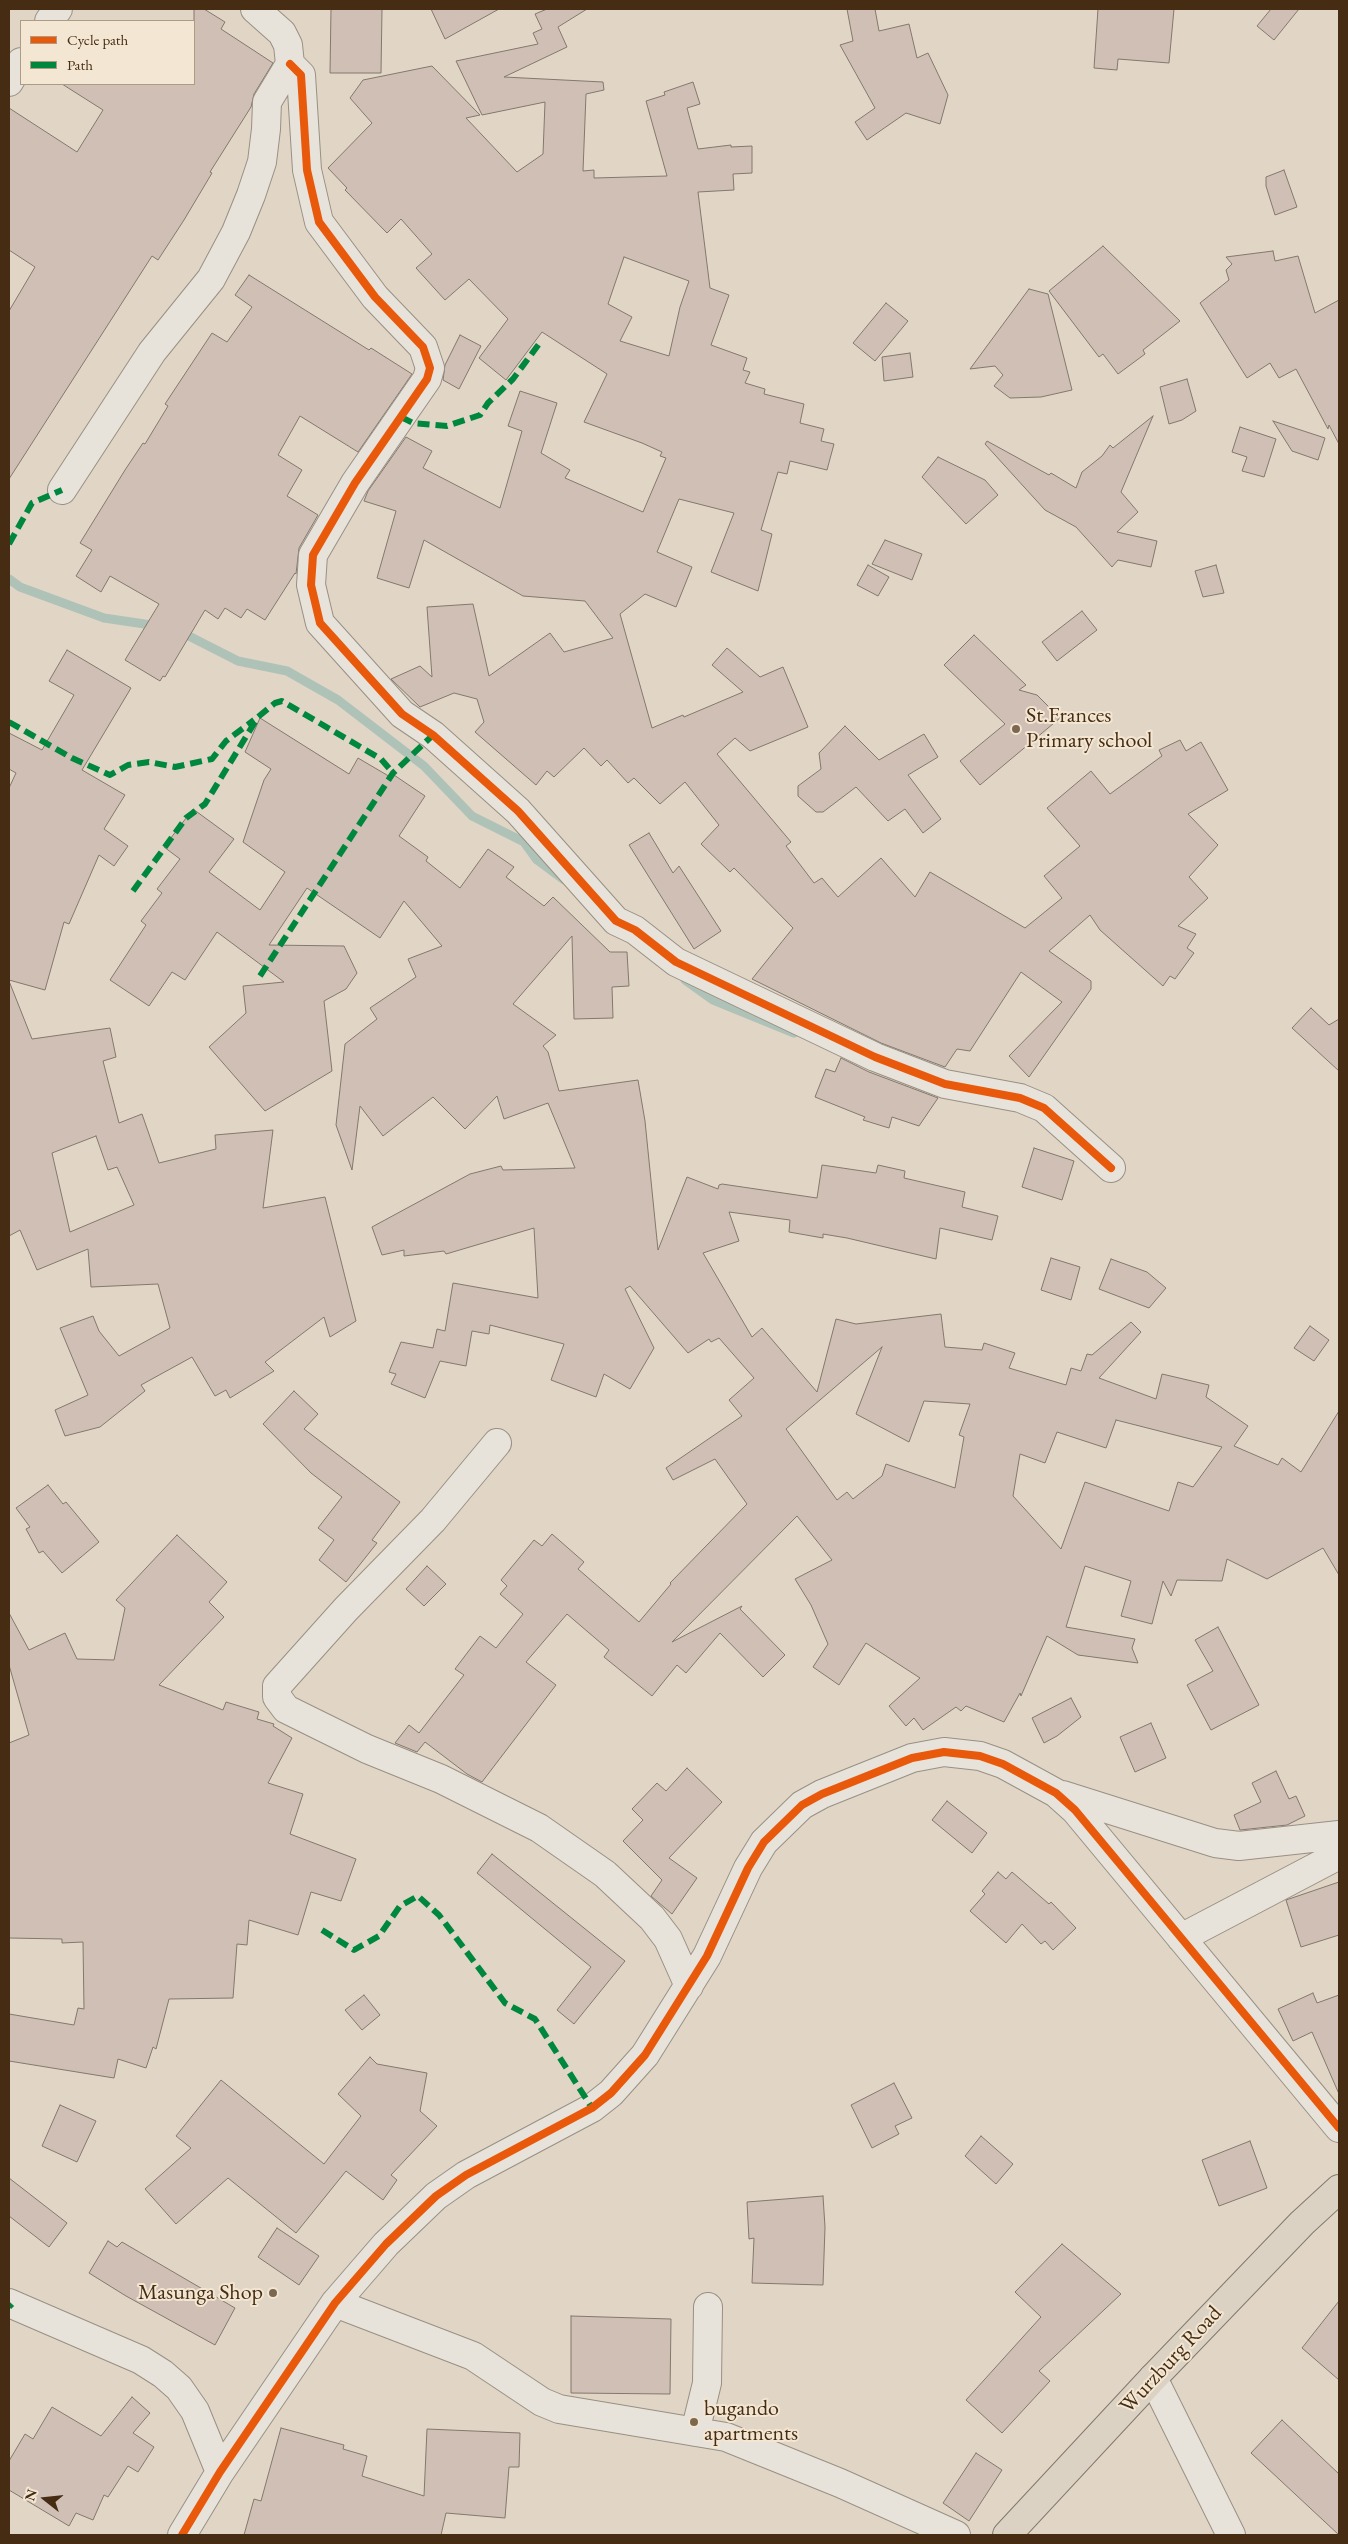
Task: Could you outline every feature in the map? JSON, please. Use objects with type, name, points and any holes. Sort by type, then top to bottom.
[{"type":"main road","name":"Wurzburg Road","points":[[1007,2535],[1153,2378],[1302,2223],[1339,2189]]},
{"type":"street","points":[[50,20],[58,9]]},
{"type":"street","points":[[62,490],[152,352],[211,279],[228,248],[251,195],[262,162],[266,129],[266,102],[290,64],[288,46],[282,33],[256,9]]},
{"type":"street","points":[[9,82],[20,64]]},
{"type":"street","points":[[290,64],[301,75],[307,170],[319,222],[375,297],[423,347],[430,368],[427,379],[355,483],[313,555],[310,585],[320,623],[402,714],[433,735],[518,811],[616,921],[636,930],[676,962],[875,1057],[945,1084],[1020,1098],[1044,1108],[1111,1168]]},
{"type":"street","points":[[496,1443],[433,1520],[346,1609],[277,1686],[277,1698],[286,1709],[367,1749],[441,1779],[539,1828],[604,1874],[652,1918],[668,1939],[689,1986]]},
{"type":"street","points":[[182,2535],[220,2472],[335,2303],[386,2244],[436,2196],[466,2175],[592,2108],[611,2093],[646,2055],[707,1956],[748,1868],[764,1842],[802,1805],[822,1794],[912,1758],[944,1752],[980,1756],[1003,1764],[1056,1793],[1215,1843],[1239,1846],[1339,1835]]},
{"type":"street","points":[[1056,1793],[1074,1810],[1339,2128]]},
{"type":"street","points":[[1181,1938],[1339,1855]]},
{"type":"street","points":[[9,2303],[140,2360],[164,2374],[180,2388],[195,2411],[220,2472]]},
{"type":"street","points":[[335,2303],[474,2356],[542,2402],[559,2409],[726,2437],[764,2451],[956,2535]]},
{"type":"street","points":[[695,2432],[707,2383],[708,2308]]},
{"type":"street","points":[[1153,2378],[1231,2535]]},
{"type":"building","points":[[194,9],[204,9],[225,22],[221,29],[273,63],[254,94],[251,107],[210,172],[212,173],[184,220],[158,260],[152,256],[9,479],[9,311],[35,267],[9,250],[9,108],[77,152],[103,110],[64,85],[195,85]]},
{"type":"building","points":[[331,9],[382,9],[381,73],[330,73]]},
{"type":"building","points":[[431,9],[499,9],[445,39]]},
{"type":"building","points":[[547,9],[587,9],[558,27],[567,47],[504,77],[603,82],[604,90],[586,94],[583,171],[594,170],[594,178],[667,176],[646,101],[665,95],[664,92],[693,82],[700,104],[687,108],[698,149],[731,145],[731,147],[752,146],[752,173],[733,174],[734,190],[698,192],[710,288],[729,295],[711,345],[747,358],[743,370],[750,372],[745,383],[765,389],[764,394],[804,404],[800,423],[824,429],[821,441],[834,444],[827,470],[790,461],[787,474],[778,472],[761,530],[772,534],[758,591],[711,572],[734,513],[679,499],[657,552],[692,567],[676,607],[645,594],[620,614],[652,728],[683,715],[684,717],[743,692],[712,665],[727,648],[760,677],[783,667],[808,727],[750,751],[735,738],[717,754],[791,842],[786,846],[814,883],[822,878],[838,897],[881,858],[915,897],[930,872],[1025,928],[1062,898],[1044,876],[1080,846],[1047,808],[1091,771],[1110,794],[1162,756],[1159,750],[1180,740],[1186,751],[1201,742],[1228,790],[1188,814],[1218,845],[1189,877],[1208,898],[1178,926],[1196,934],[1187,948],[1194,953],[1175,979],[1170,976],[1163,986],[1100,930],[1090,915],[1049,951],[1091,981],[1091,989],[1029,1077],[1009,1056],[1062,1002],[1021,972],[970,1051],[957,1049],[945,1067],[881,1043],[752,979],[793,928],[734,868],[730,872],[701,844],[719,825],[685,782],[660,804],[634,778],[628,783],[607,760],[601,766],[584,748],[554,777],[547,771],[536,785],[475,732],[484,722],[477,699],[454,693],[420,707],[391,679],[420,666],[432,677],[427,607],[473,604],[489,676],[550,633],[564,652],[613,638],[585,601],[523,596],[424,540],[409,588],[377,578],[396,511],[364,501],[368,491],[406,437],[432,451],[423,468],[500,508],[522,431],[508,426],[520,391],[557,403],[541,453],[570,470],[565,478],[643,512],[666,458],[660,456],[662,452],[642,443],[584,422],[607,374],[542,332],[506,380],[479,358],[508,319],[469,279],[445,300],[416,268],[432,254],[401,219],[387,233],[345,190],[347,188],[328,168],[372,123],[350,98],[363,80],[432,66],[480,115],[466,118],[517,172],[543,154],[545,102],[482,115],[456,61],[538,44],[533,33],[542,29],[535,14]],"holes":[[[624,257],[689,281],[680,307],[669,356],[620,341],[632,317],[608,304]]]},
{"type":"building","points":[[847,9],[875,9],[879,31],[909,24],[917,58],[928,53],[948,95],[940,124],[906,113],[867,140],[855,122],[875,108],[840,45],[853,41]]},
{"type":"building","points":[[1098,9],[1174,9],[1169,63],[1118,59],[1117,70],[1094,68]]},
{"type":"building","points":[[1271,9],[1299,9],[1274,40],[1257,26]]},
{"type":"building","points":[[1284,170],[1297,207],[1275,215],[1266,186],[1266,177]]},
{"type":"building","points":[[1103,246],[1180,321],[1143,350],[1145,354],[1118,374],[1103,354],[1099,357],[1049,291]]},
{"type":"building","points":[[1273,251],[1275,261],[1298,256],[1315,313],[1339,300],[1339,444],[1329,425],[1328,429],[1296,369],[1279,378],[1270,363],[1247,378],[1200,303],[1229,280],[1226,270],[1232,264],[1226,257]]},
{"type":"building","points":[[249,275],[369,350],[371,348],[412,374],[358,452],[300,416],[278,455],[302,470],[287,496],[318,515],[299,548],[296,574],[265,620],[247,609],[241,618],[225,608],[218,619],[205,610],[165,677],[163,676],[160,681],[125,660],[159,604],[110,576],[101,592],[76,576],[92,550],[80,543],[125,470],[143,443],[145,444],[168,406],[165,404],[212,333],[227,342],[252,307],[235,295]]},
{"type":"building","points":[[1029,289],[1048,294],[1072,390],[1041,397],[1010,398],[994,386],[1003,375],[995,366],[970,369]]},
{"type":"building","points":[[886,303],[908,321],[875,361],[853,343]]},
{"type":"building","points":[[460,335],[481,346],[459,389],[443,380],[445,365]]},
{"type":"building","points":[[910,353],[913,377],[884,381],[882,357]]},
{"type":"building","points":[[1187,379],[1196,411],[1182,420],[1169,424],[1160,387]]},
{"type":"building","points":[[1153,416],[1121,492],[1138,512],[1117,532],[1157,541],[1151,567],[1118,560],[1112,567],[1076,527],[1045,510],[985,444],[987,441],[1049,475],[1051,473],[1076,488],[1082,472],[1102,456],[1110,445],[1113,448]]},
{"type":"building","points":[[1273,421],[1325,438],[1318,460],[1292,451]]},
{"type":"building","points":[[1240,427],[1276,439],[1264,477],[1242,471],[1247,457],[1232,452]]},
{"type":"building","points":[[938,457],[985,480],[998,495],[966,524],[922,477]]},
{"type":"building","points":[[885,540],[922,554],[912,580],[872,564]]},
{"type":"building","points":[[868,565],[889,577],[878,596],[857,585]]},
{"type":"building","points":[[1216,565],[1224,593],[1203,597],[1195,571]]},
{"type":"building","points":[[1082,611],[1097,630],[1057,661],[1042,642]]},
{"type":"building","points":[[974,635],[1026,685],[1019,690],[1037,695],[1060,718],[980,785],[960,761],[1005,724],[944,665]]},
{"type":"building","points":[[67,650],[131,688],[82,770],[125,795],[104,829],[128,846],[114,866],[99,855],[69,924],[64,922],[45,990],[9,980],[9,788],[16,773],[9,769],[9,733],[42,750],[74,695],[49,681]]},
{"type":"building","points":[[260,718],[349,774],[358,758],[392,778],[394,775],[425,796],[399,836],[428,857],[426,861],[460,888],[488,849],[514,867],[506,877],[544,906],[553,897],[610,952],[627,952],[629,986],[612,987],[613,1018],[574,1019],[572,936],[513,1004],[556,1035],[543,1046],[548,1052],[559,1091],[638,1080],[645,1121],[658,1250],[687,1177],[718,1189],[719,1185],[722,1184],[817,1198],[822,1165],[876,1173],[878,1165],[905,1171],[904,1178],[965,1192],[962,1207],[998,1216],[992,1240],[940,1228],[936,1259],[847,1238],[823,1234],[823,1238],[789,1232],[790,1220],[729,1212],[739,1241],[703,1253],[752,1337],[762,1328],[817,1392],[836,1319],[856,1324],[941,1314],[945,1347],[982,1350],[984,1343],[1015,1353],[1009,1368],[1066,1385],[1071,1368],[1081,1371],[1087,1354],[1092,1355],[1131,1322],[1141,1332],[1099,1378],[1156,1399],[1162,1374],[1209,1385],[1206,1397],[1248,1426],[1234,1446],[1278,1465],[1282,1458],[1301,1472],[1339,1411],[1339,1575],[1323,1548],[1267,1579],[1227,1559],[1222,1581],[1177,1580],[1171,1596],[1163,1581],[1152,1624],[1121,1616],[1131,1581],[1085,1566],[1066,1627],[1135,1639],[1132,1648],[1138,1663],[1078,1655],[1047,1636],[1021,1696],[1020,1693],[1004,1722],[966,1706],[961,1711],[956,1707],[923,1730],[914,1718],[906,1726],[889,1706],[920,1678],[866,1643],[839,1685],[813,1667],[828,1644],[811,1605],[795,1579],[832,1560],[797,1516],[672,1642],[742,1606],[740,1609],[785,1655],[763,1677],[720,1633],[686,1673],[677,1665],[652,1696],[604,1657],[609,1650],[567,1614],[526,1662],[556,1685],[482,1782],[467,1774],[425,1742],[417,1752],[395,1743],[409,1725],[419,1733],[464,1675],[455,1669],[480,1636],[496,1648],[523,1614],[500,1594],[507,1586],[501,1580],[534,1540],[542,1546],[552,1534],[584,1562],[578,1569],[639,1622],[670,1583],[747,1504],[715,1459],[673,1480],[666,1468],[742,1416],[729,1400],[754,1378],[719,1338],[711,1342],[709,1339],[688,1353],[630,1286],[625,1289],[654,1348],[630,1389],[604,1374],[596,1397],[551,1380],[564,1344],[490,1325],[489,1334],[472,1331],[466,1366],[440,1361],[425,1398],[391,1384],[396,1374],[389,1372],[401,1342],[433,1348],[437,1329],[445,1331],[453,1283],[538,1298],[534,1228],[446,1254],[444,1251],[404,1256],[404,1250],[382,1255],[372,1227],[470,1174],[501,1166],[503,1170],[575,1168],[548,1103],[504,1119],[497,1096],[465,1129],[433,1097],[383,1136],[360,1106],[352,1170],[336,1125],[345,1044],[377,1019],[370,1008],[416,977],[408,959],[442,946],[404,901],[380,938],[307,888],[269,945],[344,946],[357,973],[346,989],[324,1001],[332,1071],[265,1111],[209,1047],[246,1013],[243,986],[284,982],[217,932],[185,980],[172,972],[149,1006],[110,980],[146,925],[141,921],[162,893],[157,889],[180,859],[164,847],[193,809],[234,839],[209,872],[260,910],[285,872],[243,842],[264,780],[271,769],[245,752]],"holes":[[[882,1347],[856,1414],[909,1442],[924,1401],[970,1404],[959,1435],[964,1437],[955,1488],[886,1464],[882,1476],[853,1499],[847,1492],[837,1500],[786,1429]],[[1116,1420],[1222,1447],[1193,1487],[1178,1482],[1169,1511],[1085,1482],[1061,1549],[1013,1496],[1020,1454],[1045,1463],[1057,1432],[1106,1448]]]},
{"type":"building","points":[[845,726],[879,760],[924,734],[938,757],[908,775],[941,819],[923,833],[905,809],[888,821],[856,787],[823,812],[816,812],[798,796],[798,786],[821,769],[819,753]]},
{"type":"building","points":[[649,833],[673,873],[679,866],[721,931],[694,949],[629,845]]},
{"type":"building","points":[[9,981],[32,1039],[110,1028],[116,1057],[103,1061],[119,1123],[142,1114],[159,1163],[216,1149],[215,1135],[273,1130],[263,1208],[325,1197],[356,1321],[330,1337],[324,1317],[265,1362],[274,1371],[230,1398],[226,1390],[215,1396],[192,1357],[141,1385],[145,1391],[100,1427],[65,1436],[55,1410],[88,1395],[60,1328],[93,1316],[99,1331],[119,1356],[170,1328],[158,1284],[91,1287],[88,1249],[37,1270],[20,1230],[9,1236]],"holes":[[[96,1136],[108,1170],[117,1167],[134,1205],[70,1232],[52,1153]]]},
{"type":"building","points":[[1311,1008],[1329,1025],[1339,1019],[1339,1071],[1292,1028]]},
{"type":"building","points":[[841,1058],[869,1072],[938,1098],[919,1126],[892,1117],[889,1128],[863,1120],[865,1117],[815,1097],[826,1069],[835,1072]]},
{"type":"building","points":[[1034,1148],[1074,1161],[1062,1200],[1022,1187]]},
{"type":"building","points":[[1051,1258],[1080,1267],[1071,1300],[1041,1290]]},
{"type":"building","points":[[1111,1259],[1147,1272],[1166,1288],[1149,1308],[1099,1289]]},
{"type":"building","points":[[1310,1326],[1329,1340],[1314,1361],[1294,1348]]},
{"type":"building","points":[[294,1391],[318,1414],[304,1429],[400,1502],[372,1540],[377,1543],[346,1582],[319,1560],[334,1540],[318,1528],[342,1497],[311,1473],[263,1424]]},
{"type":"building","points":[[48,1485],[63,1504],[66,1502],[99,1542],[62,1573],[43,1551],[39,1553],[26,1529],[30,1527],[16,1508]]},
{"type":"building","points":[[177,1535],[227,1582],[209,1602],[224,1617],[159,1685],[223,1710],[226,1702],[259,1712],[257,1719],[274,1724],[273,1726],[292,1738],[268,1783],[303,1794],[290,1834],[356,1859],[341,1901],[311,1892],[298,1935],[249,1920],[247,1945],[237,1944],[233,1998],[169,1999],[156,2049],[153,2047],[146,2068],[118,2059],[114,2078],[9,2061],[9,2014],[74,2025],[78,2008],[84,2009],[83,1942],[62,1943],[62,1939],[9,1938],[9,1743],[29,1735],[9,1665],[9,1613],[29,1650],[65,1633],[77,1659],[114,1660],[125,1608],[116,1600]]},
{"type":"building","points":[[427,1566],[446,1584],[424,1606],[406,1589]]},
{"type":"building","points":[[1218,1627],[1259,1705],[1211,1730],[1187,1685],[1213,1671],[1195,1640]]},
{"type":"building","points":[[1071,1698],[1081,1717],[1057,1736],[1044,1743],[1032,1718]]},
{"type":"building","points":[[1151,1723],[1166,1758],[1135,1772],[1120,1737]]},
{"type":"building","points":[[687,1768],[722,1802],[669,1858],[697,1878],[672,1914],[651,1896],[662,1880],[623,1841],[643,1820],[632,1809],[657,1783],[666,1791]]},
{"type":"building","points":[[1276,1771],[1289,1799],[1296,1796],[1305,1816],[1287,1825],[1240,1830],[1234,1815],[1261,1802],[1252,1783]]},
{"type":"building","points":[[947,1801],[987,1833],[972,1853],[932,1820]]},
{"type":"building","points":[[492,1854],[625,1961],[574,2024],[557,2010],[591,1967],[477,1873]]},
{"type":"building","points":[[998,1872],[1006,1879],[1012,1872],[1049,1904],[1051,1902],[1076,1928],[1053,1950],[1045,1941],[1041,1944],[1022,1924],[1006,1943],[970,1911],[985,1894],[982,1891]]},
{"type":"building","points":[[1339,1882],[1339,1935],[1301,1947],[1286,1900]]},
{"type":"building","points":[[1313,1993],[1317,2003],[1339,1995],[1339,2094],[1312,2032],[1293,2041],[1278,2009]]},
{"type":"building","points":[[364,1995],[380,2015],[362,2030],[345,2010]]},
{"type":"building","points":[[370,2057],[377,2064],[427,2073],[420,2111],[437,2126],[391,2175],[397,2180],[383,2200],[346,2171],[296,2233],[228,2178],[176,2224],[145,2189],[191,2148],[176,2136],[221,2080],[324,2164],[361,2116],[338,2094]]},
{"type":"building","points":[[894,2083],[912,2118],[895,2126],[899,2134],[872,2148],[851,2105]]},
{"type":"building","points":[[60,2105],[96,2121],[77,2162],[42,2146]]},
{"type":"building","points":[[981,2136],[1013,2164],[996,2184],[965,2156]]},
{"type":"building","points":[[1250,2141],[1267,2188],[1219,2206],[1202,2160]]},
{"type":"building","points":[[9,2178],[67,2223],[49,2247],[9,2216]]},
{"type":"building","points":[[823,2196],[825,2227],[823,2285],[752,2283],[754,2238],[749,2239],[747,2202]]},
{"type":"building","points":[[277,2228],[319,2256],[299,2285],[258,2257]]},
{"type":"building","points":[[108,2241],[117,2247],[122,2242],[235,2308],[215,2345],[126,2296],[89,2273]]},
{"type":"building","points":[[1062,2244],[1121,2294],[1039,2371],[1050,2381],[1002,2433],[966,2400],[1041,2317],[1015,2292]]},
{"type":"building","points":[[1339,2301],[1339,2380],[1302,2348]]},
{"type":"building","points":[[571,2316],[671,2319],[670,2394],[571,2393]]},
{"type":"building","points":[[132,2397],[150,2413],[133,2433],[154,2447],[138,2472],[128,2466],[108,2497],[104,2495],[93,2520],[76,2513],[69,2526],[9,2490],[9,2461],[25,2434],[33,2439],[52,2407],[101,2436]]},
{"type":"building","points":[[1282,2420],[1339,2474],[1339,2535],[1251,2453]]},
{"type":"building","points":[[281,2428],[344,2445],[343,2449],[367,2456],[362,2476],[424,2496],[427,2429],[520,2433],[519,2467],[509,2467],[505,2518],[446,2513],[441,2535],[244,2535],[254,2499],[261,2501]]},
{"type":"building","points":[[976,2453],[1002,2470],[969,2521],[943,2503]]},
{"type":"waterway","points":[[9,579],[20,587],[104,618],[158,626]]},
{"type":"waterway","points":[[181,632],[238,661],[287,671],[338,700],[424,766],[472,816],[524,842],[537,860],[564,880]]},
{"type":"waterway","points":[[685,980],[713,1000],[794,1033]]},
{"type":"marked path","points":[[401,417],[413,423],[447,426],[480,415],[488,403],[513,379],[542,340]]},
{"type":"marked path","points":[[9,544],[32,503],[62,490]]},
{"type":"marked path","points":[[133,891],[186,818],[205,804],[258,717],[275,703],[282,701],[381,759],[393,773]]},
{"type":"marked path","points":[[9,722],[72,758],[110,775],[128,765],[149,762],[175,767],[212,759],[226,741],[254,720]]},
{"type":"marked path","points":[[260,976],[393,773],[433,735]]},
{"type":"marked path","points":[[322,1930],[354,1950],[379,1936],[400,1906],[418,1896],[439,1915],[505,2003],[535,2019],[592,2108]]},
{"type":"marked path","points":[[9,2307],[12,2304]]},
{"type":"cycle path","points":[[290,64],[301,75],[307,170],[319,222],[375,297],[423,347],[430,368],[427,379],[355,483],[313,555],[311,585],[320,623],[402,714],[433,735],[518,811],[616,921],[635,930],[676,962],[875,1057],[945,1084],[1020,1098],[1044,1108],[1111,1168]]},
{"type":"cycle path","points":[[182,2535],[220,2472],[335,2303],[386,2244],[436,2196],[466,2175],[592,2108],[611,2093],[645,2055],[707,1956],[748,1868],[764,1842],[802,1805],[822,1794],[912,1758],[944,1752],[980,1756],[1003,1764],[1056,1793],[1075,1810],[1339,2128]]},
{"type":"place","name":"St.Frances Primary school","points":[[1016,729]]},
{"type":"place","name":"Masunga Shop","points":[[273,2293]]},
{"type":"place","name":"bugando apartments","points":[[694,2422]]}]
